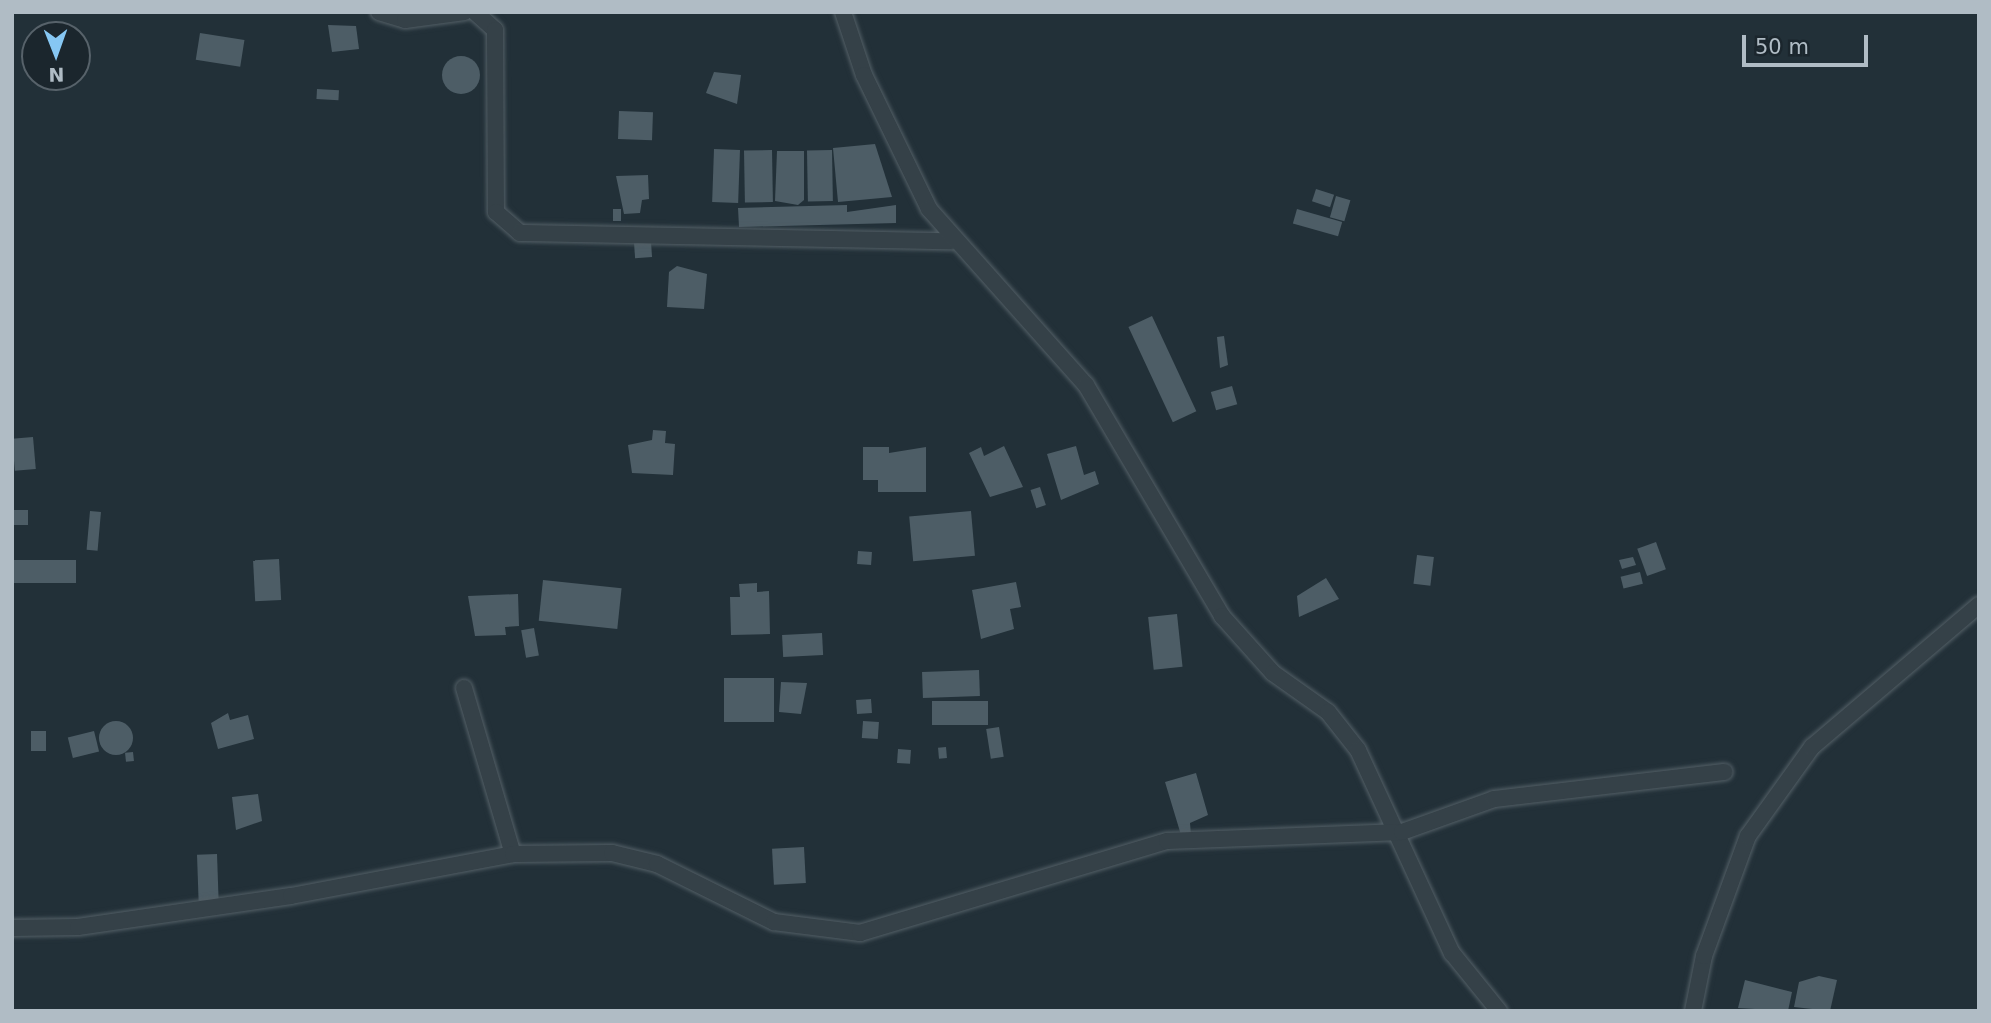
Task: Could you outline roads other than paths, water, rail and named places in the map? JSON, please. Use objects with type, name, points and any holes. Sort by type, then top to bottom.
[{"type":"street","points":[[379,12],[405,20],[464,12]]},
{"type":"street","points":[[474,12],[495,30],[495,212],[520,233],[951,241]]},
{"type":"street","points":[[843,12],[864,75],[929,209],[951,241],[1086,385],[1222,616],[1273,673],[1328,712],[1357,750],[1452,953],[1499,1011]]},
{"type":"street","points":[[1693,1011],[1704,956],[1748,836],[1812,747],[1979,606]]},
{"type":"street","points":[[464,688],[513,854]]},
{"type":"street","points":[[12,928],[78,927],[291,897],[513,854],[612,853],[657,864],[774,922],[860,933],[1167,841],[1394,832],[1424,828],[1494,799],[1724,772]]}]
